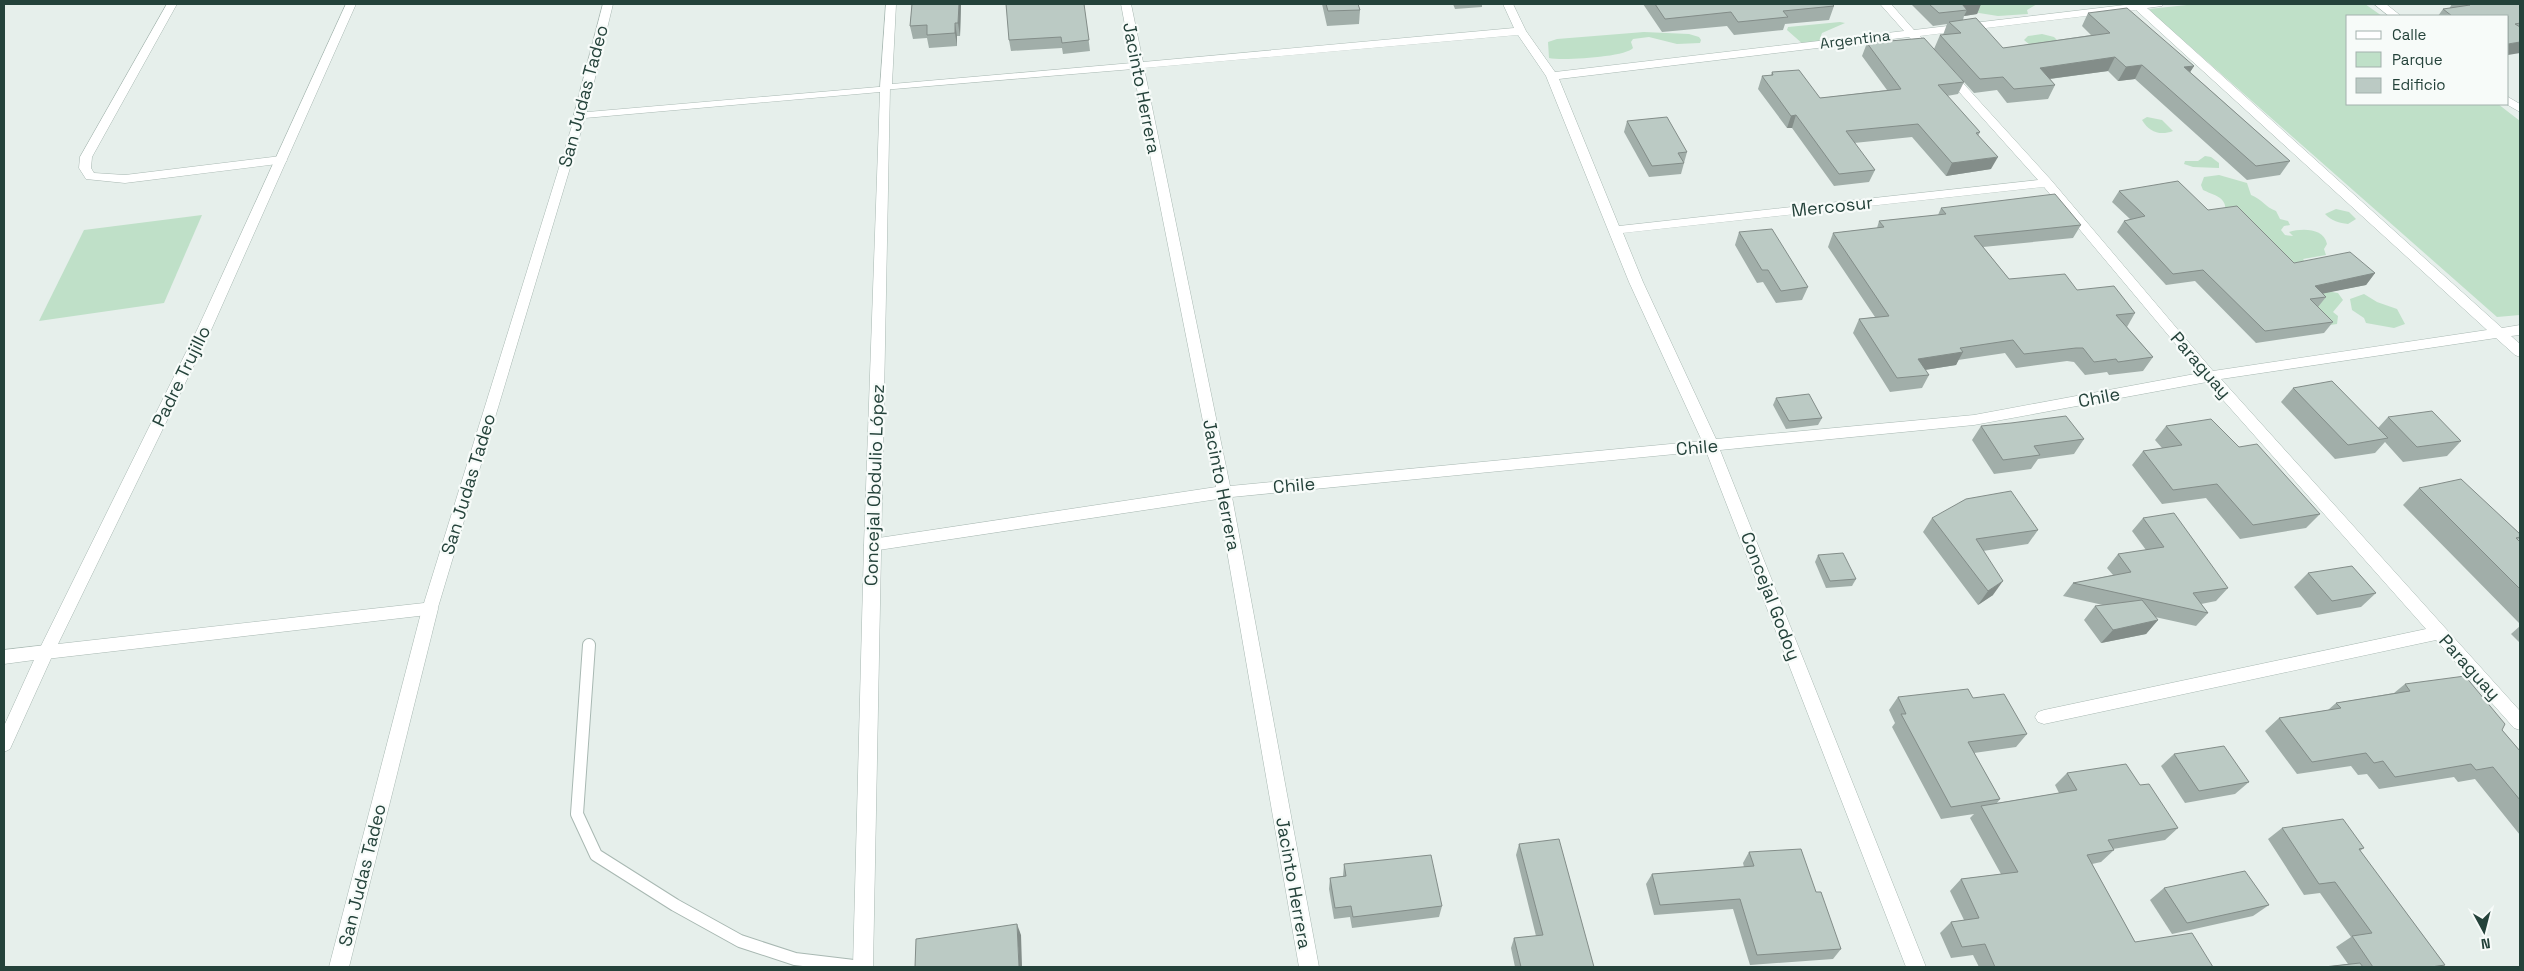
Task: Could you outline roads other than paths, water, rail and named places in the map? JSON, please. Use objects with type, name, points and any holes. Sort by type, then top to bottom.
[{"type":"street","points":[[172,4],[86,157],[85,168],[90,176],[125,179],[281,160]]},
{"type":"street","name":"Padre Trujillo","points":[[4,744],[46,652],[205,328],[351,4]]},
{"type":"street","name":"San Judas Tadeo","points":[[339,967],[430,609],[580,115],[608,4]]},
{"type":"street","name":"Concejal Obdulio López","points":[[862,967],[872,544],[886,88],[891,4]]},
{"type":"street","name":"Jacinto Herrera","points":[[1126,4],[1224,492],[1309,967]]},
{"type":"street","name":"Concejal Godoy","points":[[1508,4],[1521,31],[1552,76],[1674,367],[1711,445],[1916,967]]},
{"type":"street","name":"Paraguay","points":[[1885,4],[2047,183],[2210,376],[2520,723]]},
{"type":"street","name":"Argentina","points":[[1552,76],[2158,4]]},
{"type":"street","points":[[2379,4],[2395,15]]},
{"type":"street","points":[[2138,6],[2520,352]]},
{"type":"street","points":[[580,115],[1521,31]]},
{"type":"street","points":[[2509,101],[2520,110]]},
{"type":"street","name":"Mercosur","points":[[1616,230],[2047,183]]},
{"type":"street","name":"Chile","points":[[872,544],[1224,492],[1974,420],[2210,376],[2520,330]]},
{"type":"street","points":[[4,657],[430,609]]},
{"type":"street","points":[[2044,717],[2439,633]]},
{"type":"lane","points":[[589,645],[577,814],[596,855],[675,906],[740,941],[794,959],[862,967]]}]
